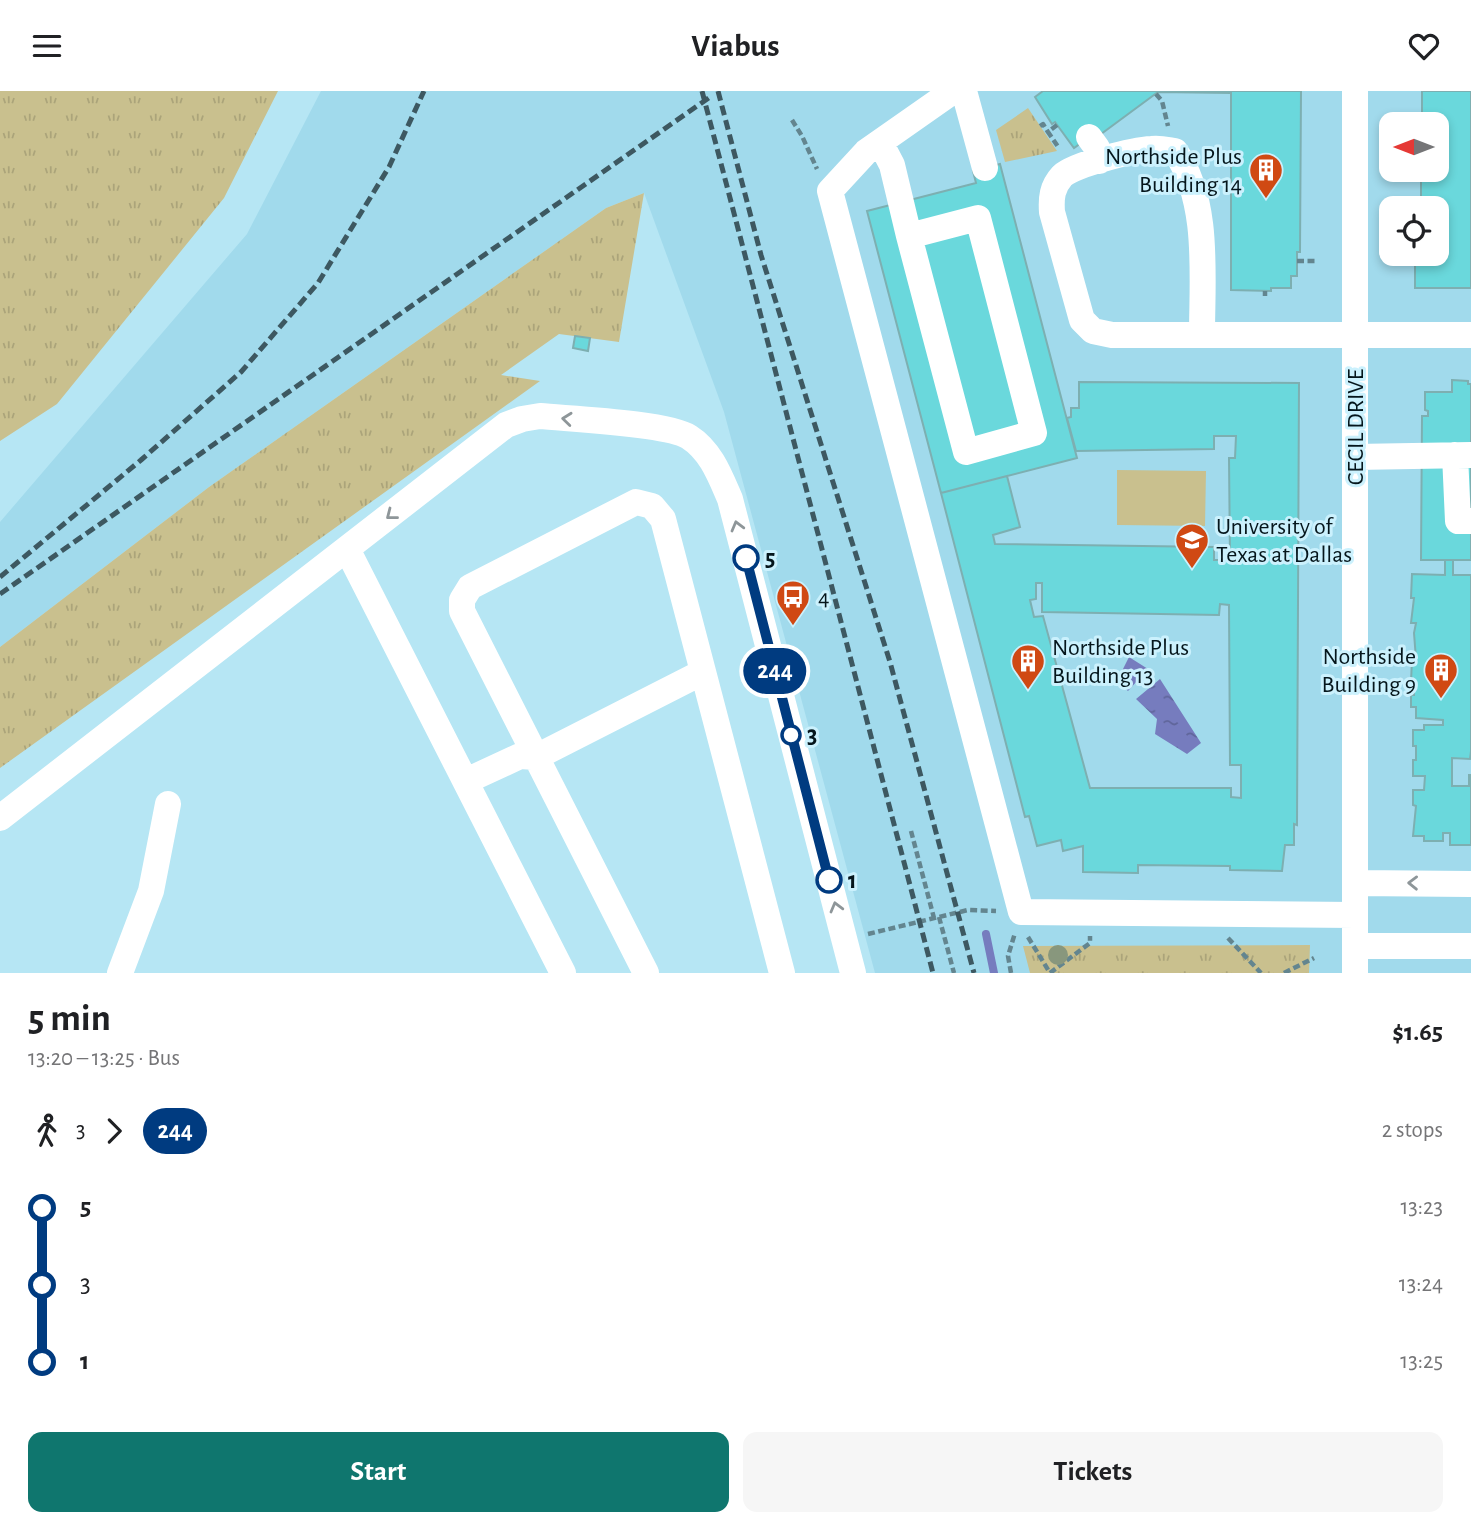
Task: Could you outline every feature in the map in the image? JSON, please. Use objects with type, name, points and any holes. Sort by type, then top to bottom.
[{"type":"street","points":[[953,91],[873,147],[830,191],[1021,912],[1356,915]]},
{"type":"street","points":[[964,91],[985,168]]},
{"type":"street","name":"CECIL DRIVE","points":[[1355,91],[1355,973]]},
{"type":"street","points":[[873,147],[892,165],[909,236],[966,452],[1034,433],[978,218],[909,236]]},
{"type":"street","points":[[1202,335],[1202,232],[1185,166],[1175,151],[1094,149],[1061,177],[1051,194],[1052,212],[1082,320],[1093,331],[1112,335],[1202,335],[1471,335]]},
{"type":"street","points":[[0,817],[506,425],[522,419],[540,417],[656,428],[688,436],[715,463],[730,499],[853,973]]},
{"type":"street","points":[[1355,457],[1463,455],[1458,521],[1471,521]]},
{"type":"street","points":[[646,973],[462,611],[462,600],[470,587],[636,502],[652,506],[663,519],[782,973]]},
{"type":"street","points":[[347,549],[563,973]]},
{"type":"street","points":[[470,789],[528,771],[536,757],[703,672]]},
{"type":"street","points":[[120,973],[151,891],[168,804]]},
{"type":"street","points":[[1355,883],[1471,884]]},
{"type":"street","points":[[1356,946],[1471,946]]},
{"type":"path","points":[[792,120],[830,191]]},
{"type":"path","points":[[1040,126],[1043,124],[1048,132]]},
{"type":"path","points":[[1297,261],[1317,261]]},
{"type":"path","points":[[911,831],[954,973]]},
{"type":"path","points":[[864,935],[968,910]]},
{"type":"path","points":[[1021,912],[1030,941],[1050,973],[1090,943]]},
{"type":"path","points":[[1011,973],[1008,956],[1021,912]]},
{"type":"path","points":[[1205,914],[1261,973]]},
{"type":"path","points":[[1284,973],[1314,958]]},
{"type":"shaded area","name":"University of Texas at Dallas","points":[[321,91],[1471,91],[1471,973],[875,973],[724,412],[644,193],[606,208],[209,487],[0,647],[0,522],[247,234]]},
{"type":"green space","points":[[0,91],[278,91],[224,198],[57,404],[0,441]]},
{"type":"green space","points":[[1028,108],[1057,151],[1005,162],[996,130]]},
{"type":"green space","points":[[644,193],[619,342],[559,334],[501,375],[540,381],[0,768],[0,647],[209,487],[606,208]]},
{"type":"green space","points":[[1117,470],[1206,471],[1205,526],[1117,525]]},
{"type":"green space","points":[[1310,945],[1309,973],[1030,973],[1023,946]]},
{"type":"water","points":[[1129,657],[1148,669],[1128,691],[1117,681]]},
{"type":"water","points":[[1160,679],[1201,743],[1187,754],[1155,734],[1157,719],[1136,699]]},
{"type":"building","name":"Northside Plus Building 14","points":[[1043,91],[1301,91],[1300,252],[1297,252],[1297,276],[1291,276],[1291,288],[1271,288],[1271,291],[1231,290],[1231,93],[1158,92],[1097,137],[1095,133],[1074,148],[1055,122],[1052,124],[1035,97]]},
{"type":"building","points":[[1422,91],[1471,91],[1471,288],[1415,288],[1415,266],[1449,266],[1449,196],[1421,196],[1421,182],[1449,182],[1449,112],[1422,112]]},
{"type":"building","points":[[1000,164],[1077,458],[941,493],[867,211],[976,183],[973,171]]},
{"type":"building","points":[[575,336],[590,338],[588,351],[573,348]]},
{"type":"building","points":[[1452,380],[1468,381],[1468,384],[1471,384],[1471,560],[1421,560],[1422,416],[1428,416],[1428,411],[1425,410],[1425,392],[1452,392]]},
{"type":"building","name":"Northside Plus Building 13","points":[[1079,382],[1299,383],[1297,825],[1294,824],[1294,845],[1285,845],[1282,871],[1230,870],[1230,866],[1138,865],[1138,873],[1083,872],[1083,846],[1063,851],[1061,840],[1037,846],[1029,816],[1025,817],[941,493],[1007,476],[1020,527],[993,535],[995,544],[1214,547],[1214,560],[1230,560],[1229,458],[1235,458],[1236,436],[1214,436],[1214,449],[1076,451],[1067,418],[1071,417],[1071,408],[1079,408]],"holes":[[[1036,583],[1042,583],[1042,612],[1219,615],[1220,604],[1229,605],[1230,765],[1241,765],[1241,798],[1231,797],[1231,788],[1090,788],[1043,616],[1034,617],[1030,600],[1036,599]]]},
{"type":"building","name":"Northside Building 9","points":[[1445,560],[1453,560],[1453,575],[1471,575],[1471,751],[1470,759],[1452,758],[1452,786],[1469,786],[1471,775],[1471,845],[1450,845],[1450,833],[1443,833],[1443,841],[1424,841],[1424,836],[1413,836],[1416,806],[1413,805],[1413,790],[1424,790],[1425,776],[1413,776],[1416,746],[1413,746],[1413,730],[1424,730],[1424,725],[1443,725],[1443,720],[1416,718],[1416,707],[1411,707],[1411,695],[1414,695],[1414,683],[1411,682],[1412,659],[1416,659],[1416,623],[1411,623],[1414,598],[1411,598],[1412,574],[1445,575]]},
{"type":"waterway","points":[[986,934],[994,973]]},
{"type":"railway","points":[[0,577],[141,460],[241,372],[318,283],[389,167],[424,91]]},
{"type":"railway","points":[[702,91],[933,973]]},
{"type":"railway","points":[[718,91],[761,255],[890,662],[974,973]]},
{"type":"railway","points":[[0,594],[710,97]]},
{"type":"bus line","name":"244","points":[[746,558],[829,880]]},
{"type":"place","name":"Northside Plus Building 14","points":[[1266,200]]},
{"type":"place","name":"5","points":[[746,558]]},
{"type":"place","name":"University of Texas at Dallas","points":[[1192,570]]},
{"type":"place","name":"4","points":[[793,627]]},
{"type":"place","name":"Northside Plus Building 13","points":[[1028,691]]},
{"type":"place","name":"Northside Building 9","points":[[1441,700]]},
{"type":"place","name":"3","points":[[791,735]]},
{"type":"place","name":"1","points":[[829,880]]}]
